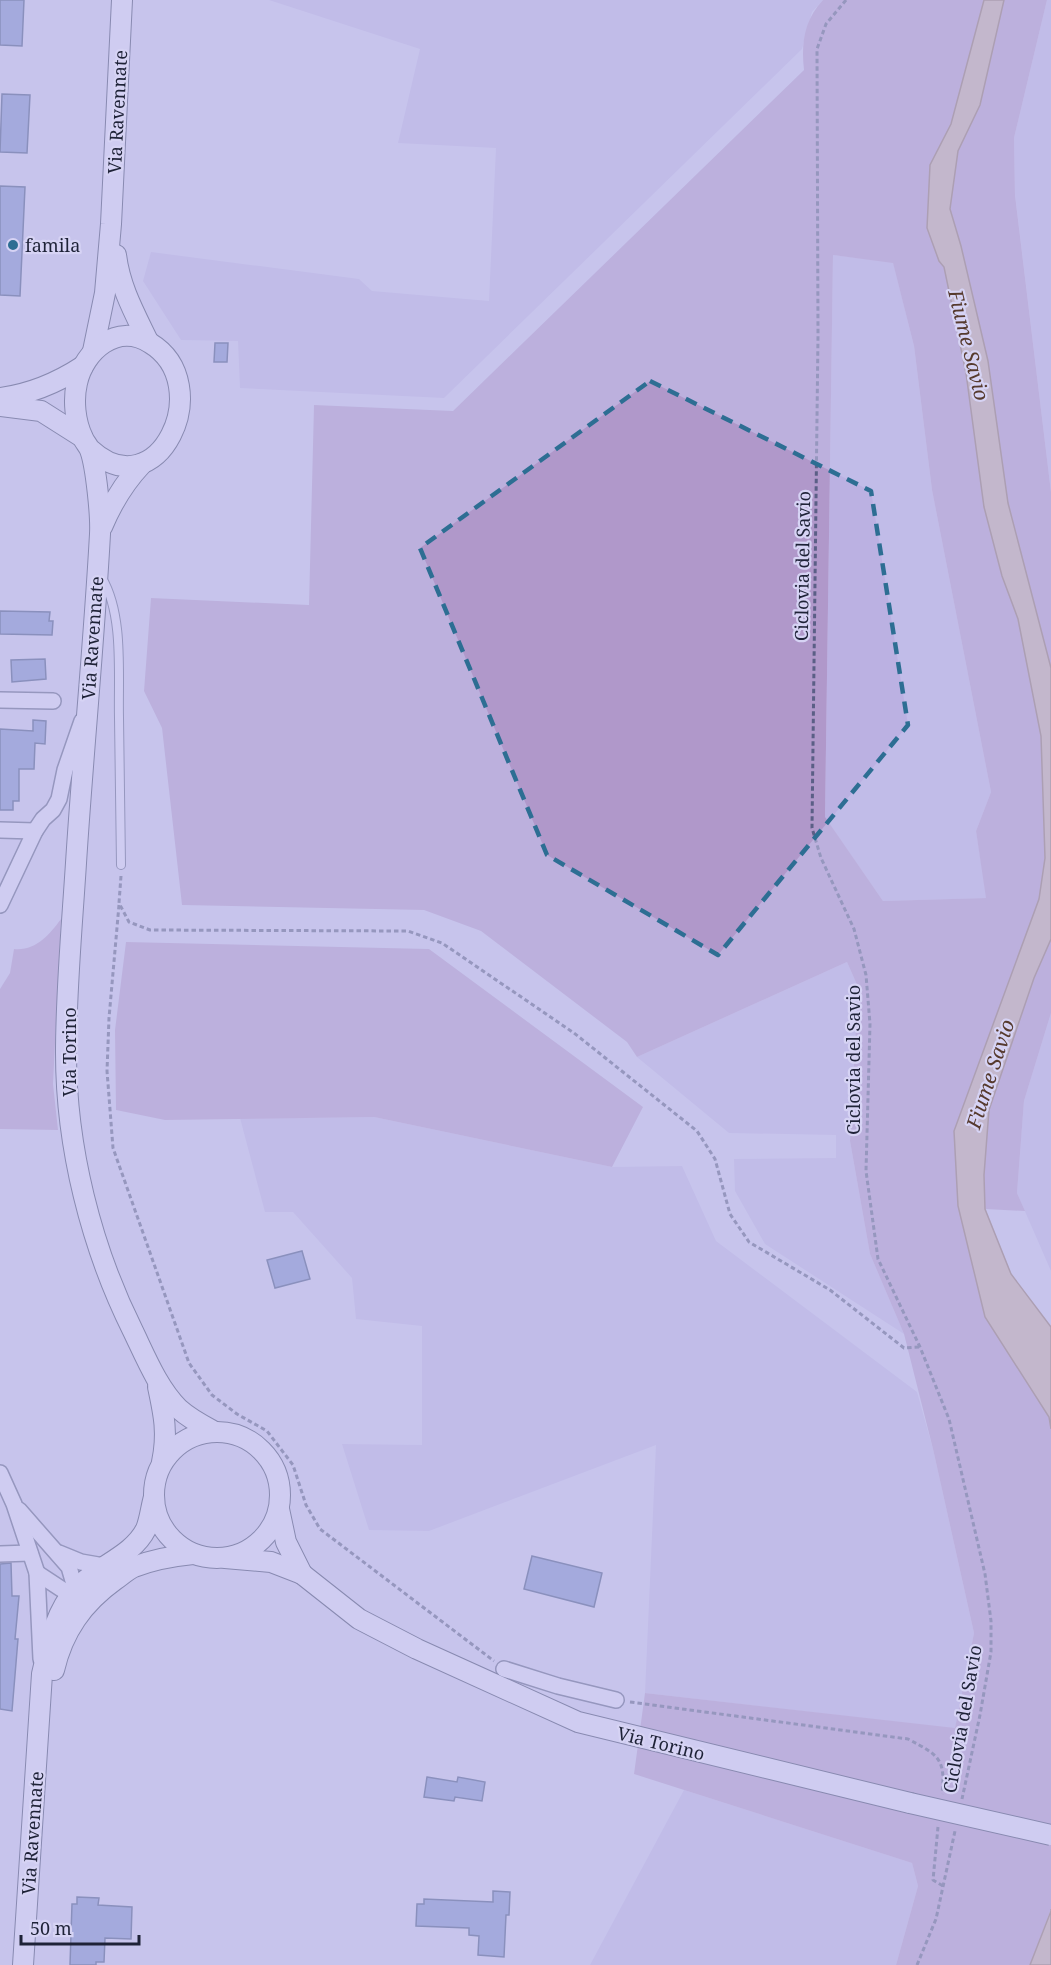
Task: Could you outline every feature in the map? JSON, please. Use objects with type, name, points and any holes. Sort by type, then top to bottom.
[{"type":"main road","name":"Via Ravennate","points":[[88,358],[105,293],[111,224],[122,0]]},
{"type":"main road","name":"Via Ravennate","points":[[111,224],[122,287],[148,341]]},
{"type":"main road","points":[[0,398],[30,393],[56,382],[108,341],[121,337],[148,341],[165,355],[174,372],[180,392],[180,411],[176,428],[168,443],[155,456],[142,464],[115,465],[101,459],[86,443],[41,411],[0,406]]},
{"type":"main road","points":[[86,443],[75,401],[76,388],[88,358]]},
{"type":"main road","name":"Via Ravennate","points":[[86,443],[101,530],[86,709]]},
{"type":"main road","name":"Via Ravennate","points":[[101,530],[115,498],[126,481],[142,464]]},
{"type":"main road","name":"Via Torino","points":[[86,709],[66,1054],[69,1106],[76,1156],[91,1222],[116,1297],[156,1379],[178,1408],[214,1432]]},
{"type":"main road","name":"Via Torino","points":[[156,1379],[165,1418],[166,1442],[161,1465]]},
{"type":"main road","points":[[214,1432],[231,1434],[246,1440],[265,1455],[277,1477],[280,1493],[279,1509],[272,1527],[260,1542],[243,1552],[225,1558],[209,1558],[193,1554],[177,1544],[165,1531],[157,1515],[154,1497],[155,1481],[161,1465],[175,1448],[193,1437],[214,1432]]},
{"type":"main road","name":"Via Ravennate","points":[[23,1965],[42,1674],[51,1634],[104,1566],[138,1540],[146,1529],[154,1497]]},
{"type":"main road","name":"Via Torino","points":[[279,1509],[286,1542],[302,1574]]},
{"type":"main road","name":"Via Ravennate","points":[[39,1737],[56,1662],[80,1597],[132,1568],[160,1558],[193,1554]]},
{"type":"main road","name":"Via Torino","points":[[225,1558],[272,1562],[302,1574],[359,1619],[417,1649],[578,1722],[910,1803],[1051,1834]]},
{"type":"street","points":[[0,700],[53,701]]},
{"type":"street","name":"Via Ravennate","points":[[0,905],[35,831],[59,799],[65,771],[86,709]]},
{"type":"street","points":[[0,831],[35,831]]},
{"type":"street","name":"Via Ravennate","points":[[0,1473],[14,1504],[37,1573],[42,1674]]},
{"type":"street","name":"Via Ravennate","points":[[14,1504],[69,1567],[80,1597]]},
{"type":"street","points":[[0,1554],[30,1553]]},
{"type":"street","name":"Via Ravennate","points":[[58,1553],[81,1562],[104,1566]]},
{"type":"street","points":[[37,1573],[80,1597]]},
{"type":"street","points":[[504,1669],[558,1686],[616,1700]]},
{"type":"street","points":[[525,1698],[532,1692],[558,1686]]},
{"type":"lane","points":[[97,569],[107,585],[115,612],[121,865]]},
{"type":"path","name":"Ciclovia del Savio","points":[[846,0],[825,24],[817,49],[818,336],[812,828],[821,858],[854,929],[866,975],[870,1024],[866,1172],[878,1258],[920,1347],[949,1419],[985,1574],[991,1621],[991,1652],[960,1806]]},
{"type":"path","points":[[121,865],[107,1071],[113,1148],[189,1363],[212,1395],[237,1414],[267,1431],[293,1465],[306,1505],[320,1529],[504,1669]]},
{"type":"path","points":[[119,903],[129,922],[150,930],[408,931],[442,943],[574,1033],[697,1131],[715,1159],[730,1214],[749,1242],[830,1290],[904,1348],[920,1347]]},
{"type":"path","points":[[616,1700],[909,1739],[934,1753],[942,1766],[944,1778],[941,1801]]},
{"type":"path","points":[[938,1824],[933,1880],[943,1886]]},
{"type":"path","points":[[917,1965],[936,1919],[955,1829]]},
{"type":"highlighted area","points":[[650,381],[871,491],[908,725],[718,955],[547,855],[420,548]]},
{"type":"shaded area","points":[[269,0],[823,0],[812,12],[802,49],[444,398],[240,388],[238,341],[181,340],[143,281],[151,252],[359,279],[372,291],[489,301],[496,148],[398,143],[420,49]]},
{"type":"shaded area","points":[[823,0],[984,0],[951,124],[930,165],[927,228],[939,261],[944,267],[966,373],[984,507],[1002,576],[1018,619],[1041,736],[1045,858],[1039,899],[954,1131],[1049,1417],[1051,1429],[1051,1909],[1030,1965],[896,1965],[918,1886],[912,1863],[634,1774],[645,1693],[955,1728],[974,1633],[933,1449],[904,1334],[870,1254],[850,1141],[858,987],[847,962],[637,1057],[627,1042],[481,931],[424,910],[182,905],[162,728],[144,691],[151,598],[309,605],[314,405],[453,411],[804,70],[805,33]],"holes":[[[833,255],[893,263],[914,346],[932,490],[991,792],[976,831],[986,898],[883,901],[825,817]]]},
{"type":"shaded area","points":[[1004,0],[1047,0],[1014,138],[1015,195],[1051,492],[1051,668],[1008,503],[988,361],[950,209],[958,151],[980,105]]},
{"type":"shaded area","points":[[1047,0],[1051,0],[1051,492],[1015,194],[1014,138]]},
{"type":"shaded area","points":[[833,255],[893,262],[914,346],[932,490],[991,792],[976,831],[987,898],[883,901],[825,818]]},
{"type":"shaded area","points":[[61,919],[53,1084],[58,1130],[0,1129],[0,989],[10,973],[14,949],[35,945],[47,936]]},
{"type":"shaded area","points":[[1051,939],[1051,1013],[1024,1101],[1017,1193],[1025,1211],[985,1209],[984,1175],[989,1110],[1034,978]]},
{"type":"shaded area","points":[[126,942],[429,949],[643,1107],[612,1167],[374,1117],[165,1120],[116,1110],[115,1030]]},
{"type":"shaded area","points":[[847,962],[858,987],[850,1141],[870,1254],[904,1334],[765,1244],[735,1191],[734,1159],[836,1158],[836,1135],[729,1133],[637,1057]]},
{"type":"shaded area","points":[[1051,1013],[1051,1271],[1017,1193],[1024,1101]]},
{"type":"shaded area","points":[[374,1117],[612,1167],[682,1166],[716,1241],[917,1392],[933,1449],[974,1633],[955,1729],[645,1693],[656,1445],[429,1531],[369,1530],[342,1444],[422,1445],[422,1326],[356,1319],[352,1278],[293,1212],[265,1212],[240,1118]]},
{"type":"shaded area","points":[[684,1790],[912,1863],[918,1886],[896,1965],[590,1965]]},
{"type":"water","name":"Fiume Savio","points":[[984,0],[1004,0],[980,105],[958,151],[950,209],[988,361],[1008,503],[1051,668],[1051,939],[1034,978],[989,1110],[984,1175],[985,1209],[1011,1274],[1051,1327],[1051,1429],[1049,1417],[985,1317],[958,1206],[954,1131],[1039,899],[1045,858],[1041,736],[1018,619],[1002,576],[984,507],[966,373],[944,267],[939,261],[927,228],[930,165],[951,124]]},
{"type":"water","points":[[1051,1911],[1051,1965],[1030,1965]]},
{"type":"building","points":[[0,0],[24,0],[22,46],[0,45]]},
{"type":"building","points":[[2,94],[30,95],[27,153],[0,152]]},
{"type":"building","points":[[0,186],[25,187],[20,296],[0,295]]},
{"type":"building","points":[[215,343],[228,343],[227,362],[214,362]]},
{"type":"building","points":[[0,611],[50,612],[49,621],[53,621],[52,635],[0,634]]},
{"type":"building","points":[[45,659],[46,679],[12,682],[11,660]]},
{"type":"building","points":[[33,720],[46,721],[45,744],[35,743],[34,769],[19,769],[19,801],[13,801],[13,810],[0,810],[0,729],[33,731]]},
{"type":"building","points":[[302,1251],[310,1279],[275,1288],[267,1260]]},
{"type":"building","points":[[532,1556],[602,1573],[594,1607],[524,1589]]},
{"type":"building","points":[[11,1563],[12,1596],[19,1596],[12,1711],[0,1709],[0,1564]]},
{"type":"building","points":[[427,1777],[457,1782],[458,1777],[485,1782],[482,1801],[455,1797],[454,1801],[424,1797]]},
{"type":"building","points":[[493,1891],[510,1892],[509,1915],[506,1915],[504,1957],[478,1955],[479,1936],[469,1935],[469,1928],[416,1926],[417,1904],[424,1904],[424,1899],[493,1902]]},
{"type":"building","points":[[77,1897],[99,1898],[98,1905],[132,1907],[131,1939],[105,1938],[104,1962],[96,1962],[96,1965],[70,1965],[72,1904],[77,1904]]},
{"type":"place","name":"famila","points":[[13,245]]}]
